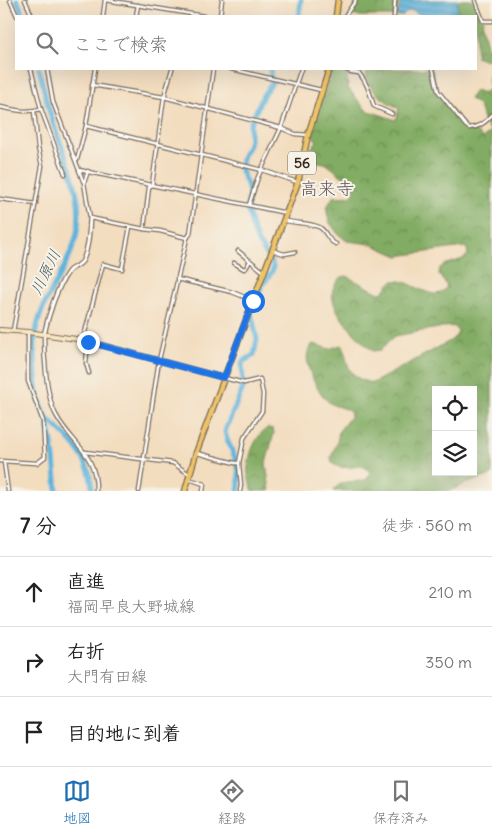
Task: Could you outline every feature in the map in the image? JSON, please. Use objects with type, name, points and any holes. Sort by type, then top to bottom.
[{"type":"main road","points":[[336,15],[338,0]]},
{"type":"main road","name":"56","points":[[185,491],[196,453],[298,182],[308,134],[329,70]]},
{"type":"main road","points":[[0,330],[83,340],[224,378]]},
{"type":"street","points":[[10,0],[17,15]]},
{"type":"street","points":[[25,0],[32,15]]},
{"type":"street","points":[[103,15],[106,0],[185,15]]},
{"type":"street","points":[[132,0],[133,4]]},
{"type":"street","points":[[220,15],[222,0]]},
{"type":"street","points":[[347,15],[356,0]]},
{"type":"street","points":[[394,15],[395,0]]},
{"type":"street","points":[[476,0],[483,21],[492,21]]},
{"type":"street","points":[[136,15],[138,5]]},
{"type":"street","points":[[31,70],[41,109],[65,174]]},
{"type":"street","points":[[47,70],[53,102],[84,183],[90,218],[88,242],[82,262],[67,273],[48,313],[42,334],[44,359],[54,413],[85,452],[94,468],[96,491]]},
{"type":"street","points":[[77,161],[86,126],[95,70]]},
{"type":"street","points":[[144,229],[164,97],[172,70]]},
{"type":"street","points":[[139,491],[159,360],[177,278],[187,238],[190,234],[213,70]]},
{"type":"street","points":[[235,70],[323,90]]},
{"type":"street","points":[[247,205],[281,128],[301,70]]},
{"type":"street","points":[[347,70],[358,73],[365,81],[370,89],[374,106],[392,114]]},
{"type":"street","points":[[433,70],[438,91],[466,126],[476,128],[492,115]]},
{"type":"street","points":[[92,84],[164,97],[281,128],[295,134],[308,134]]},
{"type":"street","points":[[0,107],[22,111],[41,109]]},
{"type":"street","points":[[12,331],[42,166],[34,111]]},
{"type":"street","points":[[86,126],[241,164],[298,182]]},
{"type":"street","points":[[79,170],[286,213]]},
{"type":"street","points":[[84,183],[88,171]]},
{"type":"street","points":[[0,199],[36,204]]},
{"type":"street","points":[[90,218],[187,238]]},
{"type":"street","points":[[284,220],[294,224],[302,222],[318,227],[324,231],[331,242],[336,244]]},
{"type":"street","points":[[83,340],[102,264],[122,269],[130,226]]},
{"type":"street","points":[[238,251],[264,272]]},
{"type":"street","points":[[271,252],[284,254],[295,252]]},
{"type":"street","points":[[234,263],[244,269],[250,261]]},
{"type":"street","points":[[177,278],[232,292],[253,301]]},
{"type":"street","points":[[0,461],[37,463],[45,457],[43,421],[28,381],[29,333]]},
{"type":"street","points":[[88,342],[86,363],[89,372]]},
{"type":"street","points":[[224,378],[243,383],[260,379],[262,411],[244,438],[239,463],[240,491]]},
{"type":"street","points":[[85,452],[173,463],[188,477],[204,484],[202,491]]},
{"type":"street","points":[[196,453],[239,463]]},
{"type":"street","points":[[4,462],[8,491]]},
{"type":"green space","points":[[359,0],[400,0],[394,15],[355,15],[354,7]]},
{"type":"green space","points":[[459,0],[474,0],[483,20],[482,25],[490,58],[484,60],[477,58],[477,15],[449,15],[458,12],[457,3]]},
{"type":"green space","points":[[334,70],[347,74],[348,88],[366,110],[396,120],[399,108],[381,98],[371,88],[368,82],[367,70],[432,70],[437,91],[467,129],[473,129],[483,138],[491,131],[484,123],[478,105],[469,99],[475,91],[481,93],[489,90],[488,75],[492,71],[492,475],[449,491],[333,491],[344,482],[365,480],[370,472],[363,466],[339,467],[332,463],[331,457],[337,443],[339,431],[351,413],[330,403],[315,384],[308,366],[307,357],[313,344],[329,349],[341,345],[352,372],[361,380],[373,383],[450,341],[458,332],[455,327],[449,326],[395,336],[381,350],[373,351],[351,330],[338,311],[333,302],[332,293],[335,285],[339,279],[346,276],[379,293],[383,292],[392,282],[400,281],[436,294],[442,292],[447,286],[439,274],[440,268],[468,255],[467,248],[463,247],[398,256],[371,244],[347,241],[338,234],[330,223],[327,207],[333,197],[350,196],[354,193],[355,189],[335,170],[326,164],[312,160],[309,151],[317,141],[310,134],[332,71]]},
{"type":"green space","points":[[268,428],[273,429],[274,433],[266,463],[270,491],[253,491],[249,481],[248,463],[255,442],[263,431]]},
{"type":"water","points":[[402,0],[459,0],[457,3],[458,12],[449,15],[420,15],[411,11],[404,15],[396,15]]},
{"type":"waterway","name":"川原川","points":[[17,0],[24,15]]},
{"type":"waterway","points":[[299,15],[301,0]]},
{"type":"waterway","name":"川原川","points":[[39,70],[49,110],[76,191],[79,221],[72,250],[47,299],[35,338],[37,390],[51,435],[57,491]]},
{"type":"waterway","points":[[238,491],[237,466],[225,431],[243,388],[242,362],[254,355],[257,339],[251,312],[262,286],[272,272],[273,267],[258,242],[252,227],[247,207],[249,194],[241,166],[243,155],[250,140],[250,125],[263,95],[272,83],[270,70]]},
{"type":"waterway","points":[[48,419],[72,442],[84,459],[91,480],[92,491]]},
{"type":"district","name":"高来寺","points":[[327,189]]},
{"type":"route","points":[[88,342],[224,378],[253,301]]}]
